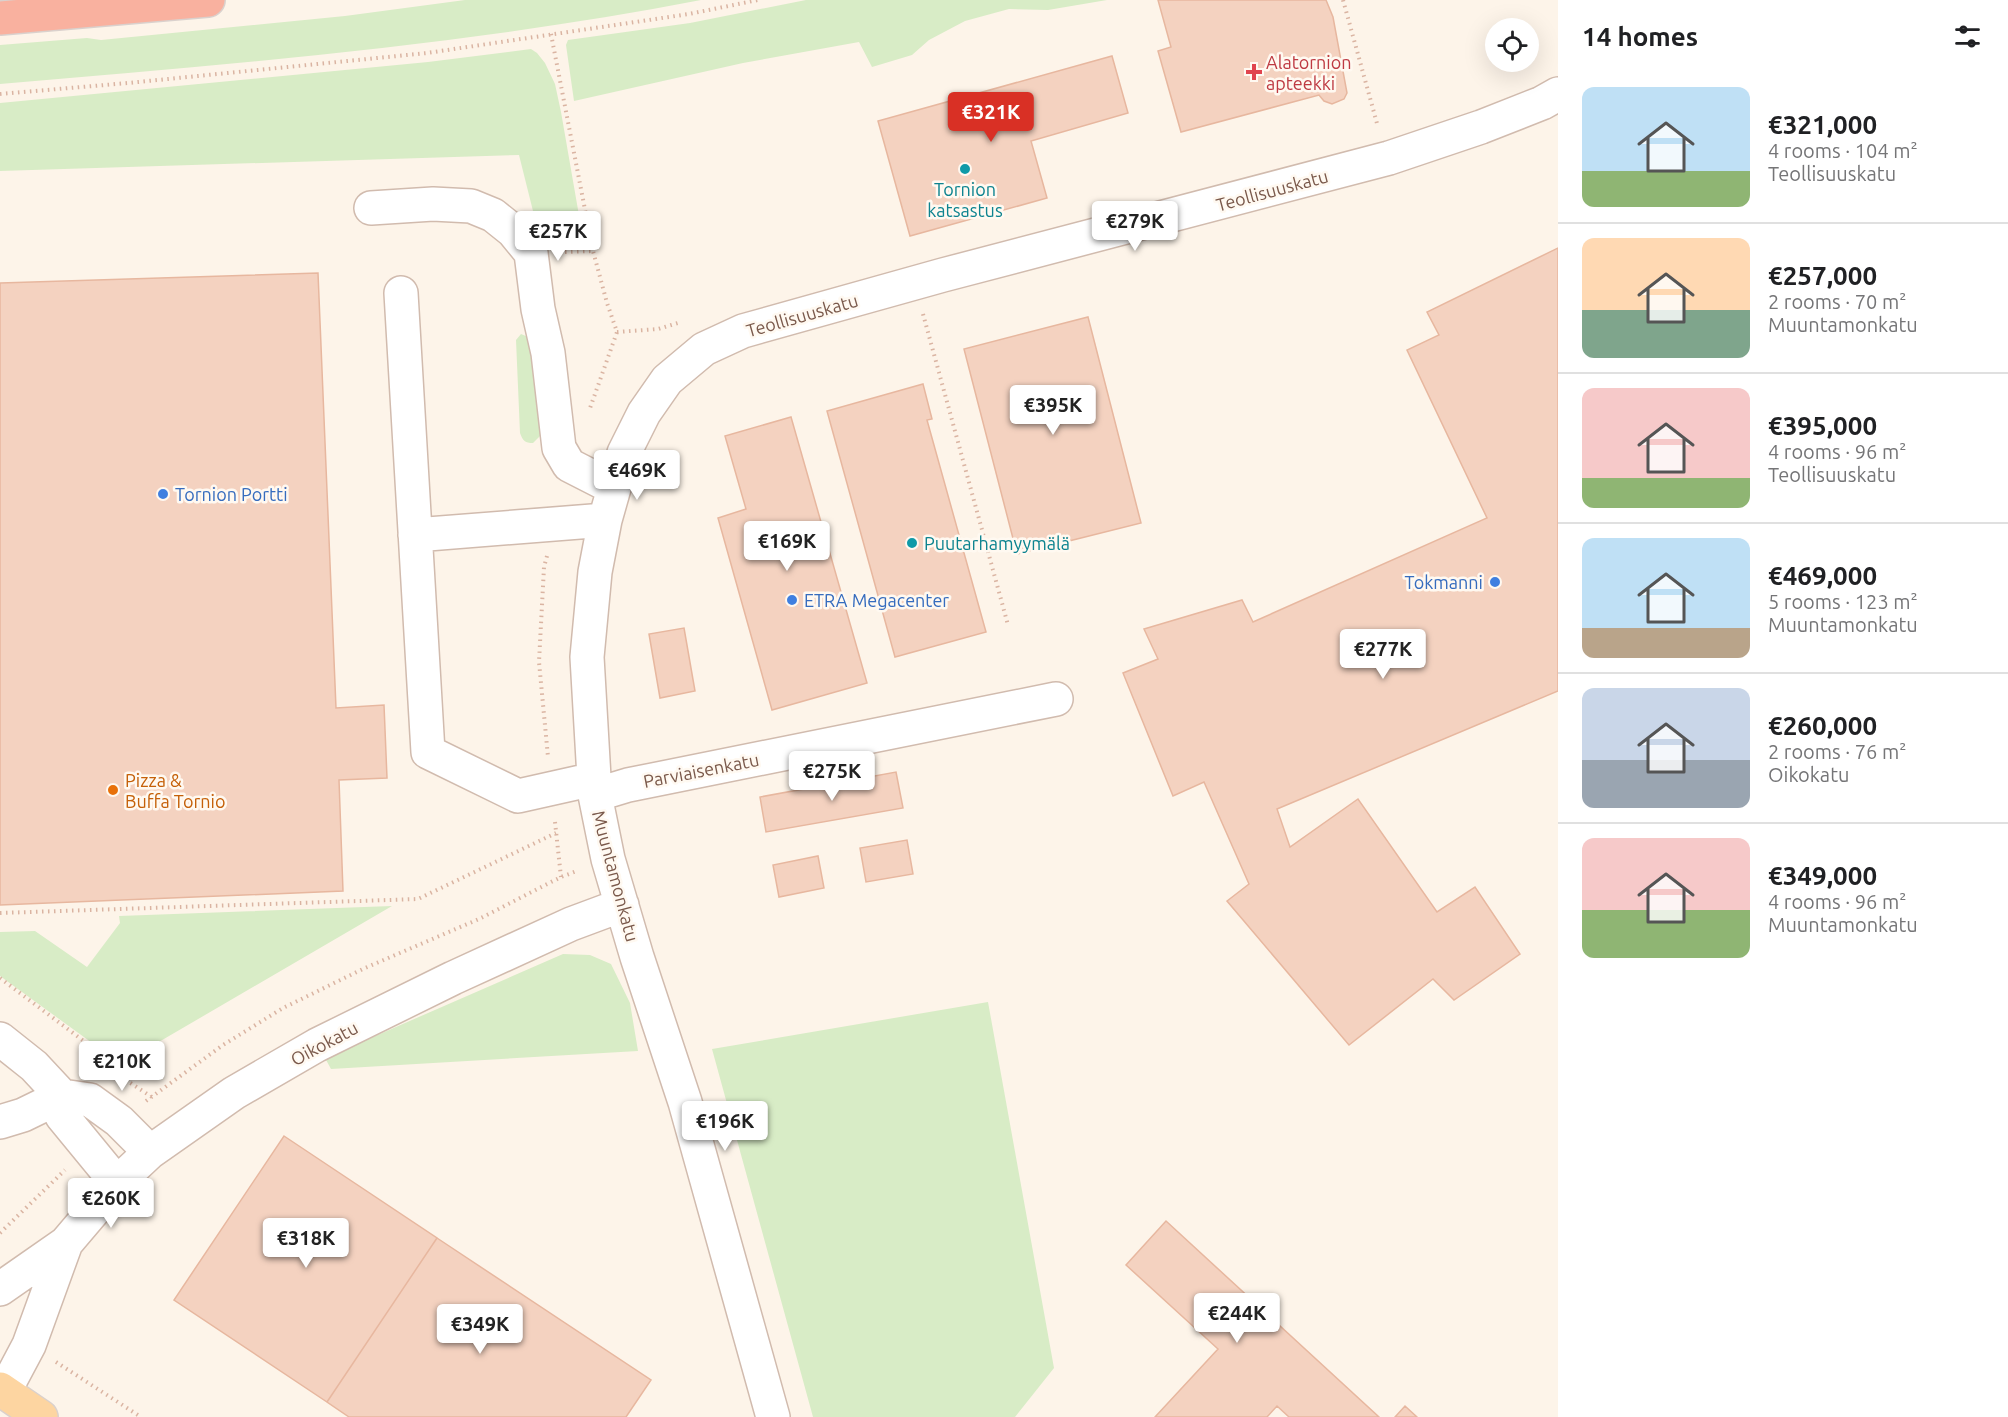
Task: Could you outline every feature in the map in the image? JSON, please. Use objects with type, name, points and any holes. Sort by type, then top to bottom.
[{"type":"highway","points":[[0,18],[208,0]]},
{"type":"main road","points":[[2,1390],[41,1417]]},
{"type":"street","name":"Teollisuuskatu","points":[[704,350],[743,330],[1389,158],[1481,127],[1542,103],[1558,94]]},
{"type":"street","points":[[371,208],[433,204],[471,206],[494,215],[513,231],[531,253],[538,309],[548,353],[559,448],[569,465],[614,488]]},
{"type":"street","points":[[401,293],[415,535],[605,520]]},
{"type":"street","name":"Muuntamonkatu","points":[[704,350],[667,380],[644,413],[624,453],[605,520],[595,572],[587,657],[595,787],[608,858],[637,957],[685,1102],[773,1417]]},
{"type":"street","name":"Parviaisenkatu","points":[[415,535],[428,752],[518,796],[628,785],[1056,699]]},
{"type":"street","name":"Oikokatu","points":[[0,1289],[66,1243],[117,1183],[150,1152],[234,1093],[317,1045],[453,978],[571,924],[622,905]]},
{"type":"street","points":[[0,1039],[34,1066],[62,1096],[62,1116],[117,1183]]},
{"type":"street","points":[[0,1122],[22,1115],[62,1096],[90,1100],[118,1121],[150,1152]]},
{"type":"street","name":"Oikokatu","points":[[2,1390],[29,1345],[66,1243]]},
{"type":"path","points":[[0,94],[427,53],[689,14],[758,0]]},
{"type":"path","points":[[1342,0],[1379,128]]},
{"type":"path","points":[[551,34],[593,251],[617,332]]},
{"type":"path","points":[[921,307],[1008,625]]},
{"type":"path","points":[[0,913],[418,899],[556,833]]},
{"type":"path","points":[[0,978],[89,1045],[116,1073],[152,1097]]},
{"type":"path","points":[[58,1363],[141,1417]]},
{"type":"green space","points":[[465,0],[701,0],[614,16],[439,41],[0,84],[0,45],[87,38],[101,40],[345,16]]},
{"type":"green space","points":[[806,0],[1107,0],[1048,10],[1009,9],[965,21],[929,40],[912,55],[872,67],[859,42],[743,63],[574,101],[566,45],[568,40],[690,23]]},
{"type":"green space","points":[[531,49],[545,63],[555,84],[581,227],[580,232],[576,235],[557,242],[542,243],[540,239],[519,155],[0,171],[0,103],[428,62]]},
{"type":"green space","points":[[521,334],[528,337],[530,343],[540,429],[540,436],[533,443],[525,441],[520,433],[516,340]]},
{"type":"green space","points":[[392,906],[121,1064],[0,976],[0,932],[35,931],[87,967],[120,923],[119,916]]},
{"type":"green space","points":[[563,954],[590,955],[611,964],[630,1003],[638,1051],[331,1069],[325,1058]]},
{"type":"green space","points":[[988,1002],[1054,1368],[1015,1417],[813,1417],[712,1049]]},
{"type":"building","name":"Alatornion apteekki","points":[[1158,0],[1326,0],[1333,17],[1347,93],[1344,99],[1332,104],[1324,101],[1319,95],[1181,132],[1158,51],[1171,47]]},
{"type":"building","name":"Tornion katsastus","points":[[1112,56],[1128,113],[1031,141],[1047,198],[910,236],[878,121]]},
{"type":"building","points":[[1558,248],[1558,691],[1277,809],[1290,847],[1358,799],[1437,912],[1475,887],[1520,954],[1454,1000],[1433,979],[1349,1045],[1227,901],[1249,884],[1204,782],[1173,796],[1123,673],[1158,659],[1144,629],[1242,600],[1253,622],[1487,518],[1407,350],[1439,335],[1427,312]]},
{"type":"building","name":"Tornion Portti","points":[[318,273],[336,708],[384,705],[387,778],[339,780],[343,891],[0,905],[0,283]]},
{"type":"building","points":[[1088,317],[1141,523],[1017,554],[964,349]]},
{"type":"building","name":"Puutarhamyymälä","points":[[923,384],[932,419],[927,420],[986,632],[895,657],[827,411]]},
{"type":"building","name":"ETRA Megacenter","points":[[791,417],[867,683],[772,710],[718,518],[746,509],[725,436]]},
{"type":"building","points":[[684,628],[695,691],[660,698],[649,634]]},
{"type":"building","points":[[896,772],[903,808],[766,832],[760,797]]},
{"type":"building","points":[[907,840],[913,874],[866,882],[860,848]]},
{"type":"building","points":[[818,856],[824,888],[779,897],[773,865]]},
{"type":"building","points":[[284,1136],[437,1238],[327,1402],[174,1300]]},
{"type":"building","points":[[1166,1221],[1379,1417],[1289,1417],[1277,1406],[1267,1417],[1155,1417],[1218,1349],[1126,1265]]},
{"type":"building","points":[[437,1238],[651,1380],[626,1417],[349,1417],[327,1402]]},
{"type":"building","points":[[1405,1406],[1417,1417],[1395,1417]]},
{"type":"place","name":"Alatornion apteekki","points":[[1254,72]]},
{"type":"place","name":"Tornion katsastus","points":[[965,169]]},
{"type":"place","name":"Tornion Portti","points":[[163,494]]},
{"type":"place","name":"Puutarhamyymälä","points":[[912,543]]},
{"type":"place","name":"Tokmanni","points":[[1495,582]]},
{"type":"place","name":"ETRA Megacenter","points":[[792,600]]},
{"type":"place","name":"Pizza & Buffa Tornio","points":[[113,790]]}]
